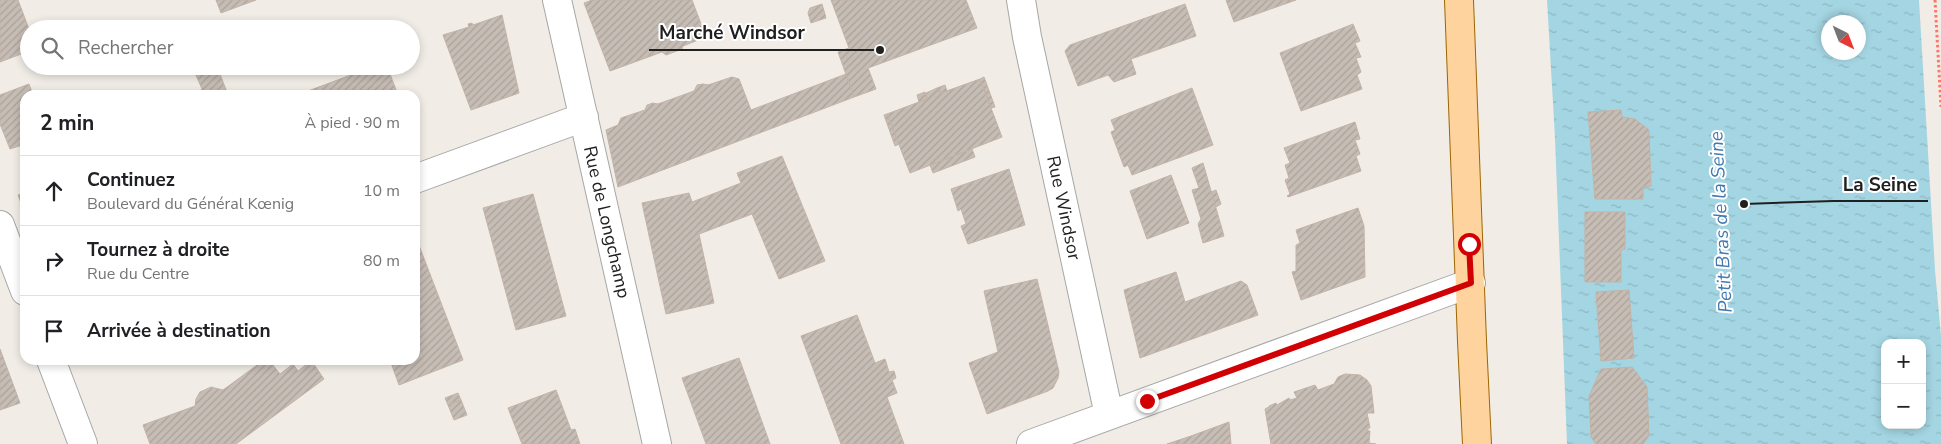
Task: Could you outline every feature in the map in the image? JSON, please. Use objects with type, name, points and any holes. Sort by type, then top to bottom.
[{"type":"main road","points":[[1459,0],[1477,444]]},
{"type":"street","name":"Rue de Longchamp","points":[[557,0],[657,444]]},
{"type":"street","name":"Rue Windsor","points":[[1027,2],[1029,47],[1109,415]]},
{"type":"street","points":[[420,177],[584,117]]},
{"type":"street","points":[[0,225],[20,278]]},
{"type":"street","points":[[1031,444],[1471,283]]},
{"type":"street","points":[[53,365],[83,444]]},
{"type":"path","points":[[1936,0],[1941,107]]},
{"type":"water","name":"Petit Bras de la Seine","points":[[1547,0],[1919,0],[1935,270],[1941,336],[1941,444],[1567,444],[1555,138]]},
{"type":"building","points":[[0,0],[18,0],[26,20],[20,20],[20,54],[0,62]]},
{"type":"building","points":[[216,0],[256,0],[221,13]]},
{"type":"building","points":[[592,0],[692,0],[706,37],[666,55],[662,52],[610,71],[584,3]]},
{"type":"building","points":[[831,0],[966,0],[977,28],[868,68],[876,89],[854,97],[838,52],[849,48]]},
{"type":"building","points":[[1226,0],[1296,0],[1234,22]]},
{"type":"building","points":[[822,4],[826,18],[811,23],[808,13],[810,8]]},
{"type":"building","points":[[1185,4],[1196,36],[1131,59],[1136,74],[1114,82],[1108,75],[1078,86],[1065,51],[1070,45]]},
{"type":"building","points":[[502,15],[519,93],[471,110],[443,35],[469,27],[468,24],[472,23],[473,25]]},
{"type":"building","points":[[1353,24],[1360,41],[1355,43],[1361,57],[1356,58],[1361,72],[1357,75],[1362,89],[1301,111],[1280,53]]},
{"type":"building","points":[[846,74],[854,97],[618,187],[606,130],[618,125],[621,118],[645,110],[647,105],[658,104],[694,91],[697,85],[708,85],[732,77],[739,79],[751,110]]},
{"type":"building","points":[[196,75],[220,75],[226,90],[201,90]]},
{"type":"building","points":[[351,75],[390,75],[396,90],[311,90]]},
{"type":"building","points":[[984,77],[995,107],[991,108],[980,79]]},
{"type":"building","points":[[980,79],[1002,137],[910,173],[887,114],[927,99],[926,93],[937,88],[938,92],[940,91],[941,93]]},
{"type":"building","points":[[29,84],[31,90],[20,90],[20,146],[10,149],[0,124],[0,95]]},
{"type":"building","points":[[945,85],[947,91],[938,92],[937,88]]},
{"type":"building","points":[[1192,88],[1213,145],[1132,175],[1128,165],[1124,167],[1111,132],[1115,130],[1111,120]]},
{"type":"building","points":[[925,92],[927,99],[919,102],[917,95]]},
{"type":"building","points":[[1621,110],[1622,117],[1635,119],[1649,130],[1651,186],[1643,187],[1643,199],[1595,199],[1588,112]]},
{"type":"building","points":[[887,114],[899,144],[895,146],[884,115]]},
{"type":"building","points":[[1355,122],[1360,139],[1355,140],[1360,154],[1356,156],[1361,171],[1288,197],[1290,194],[1285,180],[1289,178],[1285,165],[1290,163],[1284,148]]},
{"type":"building","points":[[972,149],[975,157],[933,173],[930,165]]},
{"type":"building","points":[[782,156],[825,261],[779,279],[752,214],[699,234],[714,303],[666,314],[642,203],[689,193],[692,202],[741,183],[737,173]]},
{"type":"building","points":[[1203,163],[1224,236],[1203,243],[1198,224],[1201,219],[1192,190],[1199,188],[1192,168]]},
{"type":"building","points":[[1009,169],[1025,225],[968,244],[961,226],[966,224],[961,209],[958,211],[951,189]]},
{"type":"building","points":[[1171,175],[1189,223],[1147,239],[1130,191]]},
{"type":"building","points":[[1216,190],[1221,204],[1216,207],[1211,192]]},
{"type":"building","points":[[533,194],[566,316],[516,330],[483,208]]},
{"type":"building","points":[[1358,208],[1364,226],[1365,277],[1301,300],[1292,272],[1296,271],[1296,245],[1300,243],[1296,230]]},
{"type":"building","points":[[1585,212],[1625,212],[1625,249],[1621,250],[1621,282],[1585,282]]},
{"type":"building","points":[[420,248],[463,360],[399,385],[392,365],[420,365]]},
{"type":"building","points":[[1176,272],[1185,302],[1241,281],[1247,285],[1258,315],[1140,358],[1124,290]]},
{"type":"building","points":[[1037,279],[1059,372],[1058,378],[1053,388],[1048,391],[987,414],[969,363],[998,352],[984,291]]},
{"type":"building","points":[[1629,290],[1634,358],[1601,361],[1596,292]]},
{"type":"building","points":[[857,315],[875,363],[885,359],[889,372],[894,371],[896,378],[892,380],[897,393],[887,397],[904,444],[841,444],[801,336]]},
{"type":"building","points":[[0,349],[20,403],[0,410]]},
{"type":"building","points":[[739,358],[770,444],[706,444],[682,378]]},
{"type":"building","points":[[257,365],[273,365],[280,374],[292,365],[298,371],[306,365],[314,365],[324,379],[236,444],[150,444],[143,425],[195,406],[200,392],[211,387],[223,390]]},
{"type":"building","points":[[1632,367],[1647,387],[1649,436],[1643,444],[1596,444],[1591,437],[1589,396],[1601,369]]},
{"type":"building","points":[[1345,374],[1360,375],[1371,386],[1374,413],[1367,413],[1370,428],[1368,428],[1368,431],[1370,431],[1369,443],[1376,444],[1271,444],[1265,409],[1289,398],[1290,400],[1297,398],[1294,392],[1315,385],[1318,390],[1334,384],[1338,377]]},
{"type":"building","points":[[556,390],[571,430],[575,429],[580,444],[522,444],[508,408]]},
{"type":"building","points":[[458,393],[461,400],[448,405],[445,398]]},
{"type":"building","points":[[461,400],[467,415],[454,420],[448,405]]},
{"type":"building","points":[[1229,422],[1231,444],[1167,444],[1191,436]]},
{"type":"place","name":"Marché Windsor","points":[[880,50]]},
{"type":"place","name":"La Seine","points":[[1744,204]]},
{"type":"route","points":[[1147,401],[1471,283],[1469,244]]}]
